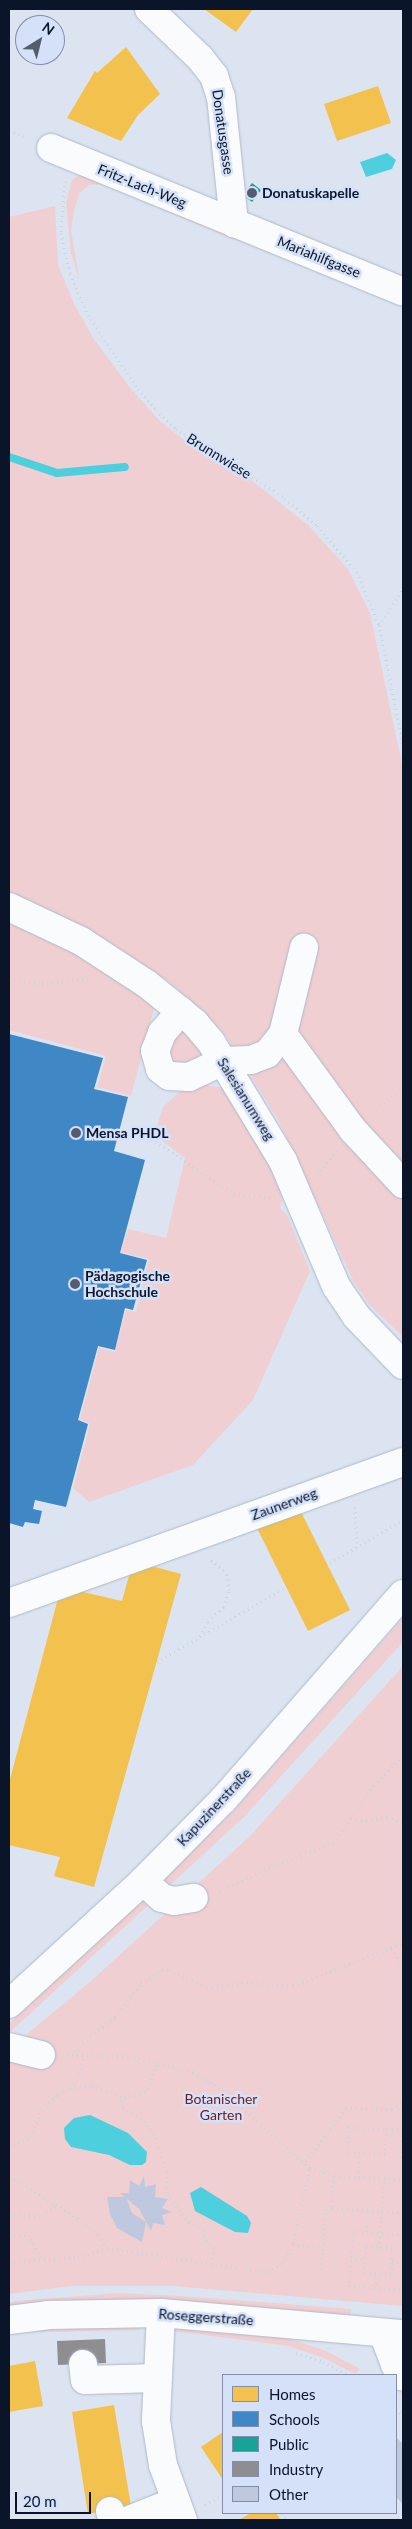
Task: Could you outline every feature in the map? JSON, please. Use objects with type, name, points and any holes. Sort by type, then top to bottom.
[{"type":"street","name":"Donatusgasse","points":[[149,9],[200,58],[214,76],[221,97],[234,223]]},
{"type":"street","name":"Fritz-Lach-Weg","points":[[60,152],[234,223]]},
{"type":"street","name":"Mariahilfgasse","points":[[234,223],[403,292]]},
{"type":"street","name":"Salesianumweg","points":[[9,907],[82,940],[181,1012],[211,1042],[264,1124],[296,1191],[336,1286],[356,1316],[403,1365]]},
{"type":"street","points":[[181,1012],[158,1041],[156,1059],[160,1069],[169,1076],[180,1079],[223,1061],[251,1060],[267,1054],[283,1034],[304,948]]},
{"type":"street","points":[[283,1034],[353,1130],[403,1184]]},
{"type":"street","name":"Zaunerweg","points":[[9,1603],[403,1462]]},
{"type":"street","name":"Kapuzinerstraße","points":[[9,2004],[143,1881],[224,1799],[403,1594]]},
{"type":"street","points":[[143,1881],[162,1898],[174,1901],[194,1898]]},
{"type":"street","points":[[9,2047],[41,2055]]},
{"type":"street","points":[[118,2517],[185,2511],[163,2465],[156,2421],[161,2313]]},
{"type":"street","name":"Roseggerstraße","points":[[9,2320],[58,2314],[161,2313],[393,2334]]},
{"type":"street","points":[[393,2334],[394,2365],[403,2377]]},
{"type":"street","points":[[83,2364],[85,2380],[158,2378]]},
{"type":"path","name":"Brunnwiese","points":[[60,152],[61,233],[70,274],[88,315],[138,389],[176,429],[285,498],[341,551],[368,594],[379,625],[403,744]]},
{"type":"path","points":[[379,625],[403,589]]},
{"type":"path","points":[[9,979],[42,984],[70,983],[92,978],[118,965]]},
{"type":"path","points":[[143,1134],[234,1194],[252,1198],[296,1191]]},
{"type":"path","points":[[354,1479],[357,1547]]},
{"type":"path","points":[[330,1563],[403,1520]]},
{"type":"path","points":[[170,1544],[212,1560],[227,1574],[229,1580],[224,1607],[208,1621],[200,1636]]},
{"type":"path","points":[[157,1662],[286,1587]]},
{"type":"path","points":[[194,1898],[329,1847],[374,1785],[403,1756]]},
{"type":"path","points":[[351,1818],[361,1821],[387,1817],[403,1823]]},
{"type":"path","points":[[76,2054],[80,2046],[115,2017],[142,1983],[162,1970],[169,1970],[207,1988],[247,1982],[293,1986],[403,1943]]},
{"type":"path","points":[[392,1948],[403,1969]]},
{"type":"path","points":[[41,2055],[129,2056],[193,2072],[223,2091],[303,2165],[334,2176],[403,2179]]},
{"type":"path","points":[[9,2147],[31,2137],[43,2107],[70,2088],[80,2074],[84,2055]]},
{"type":"path","points":[[70,2088],[98,2086],[120,2096],[128,2097],[145,2092],[157,2062]]},
{"type":"path","points":[[120,2096],[123,2108],[141,2117],[153,2133],[167,2172],[168,2194],[188,2224],[204,2230],[206,2241],[214,2248],[213,2264]]},
{"type":"path","points":[[303,2165],[346,2108],[392,2109],[403,2102]]},
{"type":"path","points":[[387,2129],[385,2154],[347,2152],[348,2127],[387,2129],[403,2130],[400,2162]]},
{"type":"path","points":[[358,2177],[359,2153]]},
{"type":"path","points":[[9,2262],[78,2257],[106,2248],[268,2272],[283,2263],[293,2244],[310,2168]]},
{"type":"path","points":[[9,2176],[57,2204],[99,2235],[106,2248]]},
{"type":"path","points":[[332,2208],[334,2176]]},
{"type":"path","points":[[379,2247],[384,2178]]},
{"type":"path","points":[[9,2216],[43,2216],[57,2204]]},
{"type":"path","points":[[321,2269],[326,2210],[332,2208],[403,2213]]},
{"type":"path","points":[[367,2232],[368,2210]]},
{"type":"path","points":[[403,2235],[353,2231],[349,2286],[403,2290],[403,2281]]},
{"type":"path","points":[[9,2235],[28,2235],[42,2259]]},
{"type":"path","points":[[293,2244],[323,2247]]},
{"type":"path","points":[[366,2246],[379,2247],[393,2248],[391,2274],[364,2273],[366,2246]]},
{"type":"path","points":[[351,2259],[365,2260]]},
{"type":"path","points":[[392,2261],[403,2262]]},
{"type":"path","points":[[376,2288],[377,2274]]},
{"type":"path","points":[[185,2511],[222,2494]]},
{"type":"green space","points":[[84,171],[298,260],[230,238],[104,184],[89,185],[80,193],[74,210],[71,230],[79,278],[71,253],[66,202],[72,180]]},
{"type":"green space","points":[[55,206],[58,265],[74,304],[94,339],[131,389],[161,422],[193,447],[251,480],[308,525],[348,569],[370,613],[403,769],[403,1190],[399,1196],[403,1199],[403,1337],[369,1304],[353,1280],[280,1123],[227,1037],[202,1010],[167,980],[9,891],[9,217]]},
{"type":"green space","points":[[9,918],[58,940],[155,1005],[131,1096],[97,1087],[106,1056],[9,1030]]},
{"type":"green space","points":[[177,1032],[193,1033],[202,1053],[200,1059],[197,1064],[171,1065],[166,1042]]},
{"type":"green space","points":[[198,1084],[224,1088],[240,1105],[283,1192],[280,1208],[287,1215],[310,1271],[253,1400],[193,1465],[89,1502],[73,1488],[90,1424],[80,1419],[99,1348],[115,1352],[126,1310],[136,1312],[149,1259],[121,1252],[128,1229],[166,1238],[185,1158],[154,1135],[163,1107],[183,1089]]},
{"type":"green space","points":[[403,1618],[403,1642],[244,1817],[9,2033],[9,2024],[233,1812]]},
{"type":"green space","name":"Botanischer Garten","points":[[403,1666],[403,2306],[173,2286],[71,2286],[9,2294],[9,2049],[90,1982],[249,1837]]},
{"type":"green space","points":[[119,2293],[351,2309],[350,2316],[118,2300],[9,2307],[9,2302],[16,2301]]},
{"type":"green space","points":[[130,2323],[140,2330],[40,2332],[40,2326]]},
{"type":"green space","points":[[181,2326],[256,2332],[290,2339],[326,2351],[360,2369],[355,2374],[324,2358],[288,2346],[173,2331]]},
{"type":"water","points":[[387,153],[396,160],[392,169],[366,177],[360,162]]},
{"type":"water","points":[[90,2115],[128,2133],[147,2152],[146,2162],[142,2165],[130,2165],[109,2155],[71,2147],[65,2139],[64,2128],[74,2118]]},
{"type":"water","points":[[201,2187],[247,2216],[251,2223],[248,2233],[235,2232],[195,2211],[190,2193]]},
{"type":"building: Homes","points":[[204,9],[253,9],[236,32]]},
{"type":"building: Homes","points":[[126,47],[160,94],[138,115],[121,141],[67,118],[95,71],[97,73]]},
{"type":"building: Homes","points":[[378,86],[391,123],[337,141],[324,104]]},
{"type":"building: Homes","points":[[299,1508],[350,1610],[308,1631],[257,1528]]},
{"type":"building: Homes","points":[[133,1561],[181,1574],[94,1887],[54,1876],[60,1857],[9,1845],[9,1783],[61,1587],[122,1601]]},
{"type":"building: Homes","points":[[35,2361],[43,2406],[9,2412],[9,2366]]},
{"type":"building: Homes","points":[[114,2405],[131,2506],[88,2514],[72,2412]]},
{"type":"building: Homes","points":[[222,2433],[222,2478],[201,2447]]},
{"type":"building: Homes","points":[[249,2514],[277,2514],[281,2520],[239,2520]]},
{"type":"building: Schools","name":"Pädagogische Hochschule","points":[[9,1034],[103,1058],[94,1089],[128,1097],[114,1151],[145,1160],[120,1253],[147,1260],[133,1310],[125,1308],[115,1350],[98,1346],[78,1420],[88,1424],[66,1507],[35,1500],[33,1509],[42,1511],[39,1524],[25,1522],[23,1527],[9,1523]]},
{"type":"building: Public","name":"Donatuskapelle","points":[[252,183],[261,190],[252,202],[243,195]]},
{"type":"building: Industry","points":[[105,2339],[106,2363],[58,2365],[57,2341]]},
{"type":"building: Other","points":[[144,2176],[145,2187],[156,2184],[155,2197],[168,2199],[162,2208],[172,2212],[162,2215],[165,2225],[153,2223],[151,2231],[139,2209],[120,2193],[129,2193],[130,2180],[139,2186]]},
{"type":"building: Other","points":[[107,2197],[126,2197],[132,2213],[146,2222],[142,2242],[117,2228],[110,2214]]},
{"type":"building: Other","points":[[397,2438],[403,2444],[403,2504],[397,2498]]},
{"type":"waterway","points":[[9,457],[57,473],[125,467]]},
{"type":"place","name":"Donatuskapelle","points":[[252,193]]},
{"type":"place","name":"Mensa PHDL","points":[[76,1133]]},
{"type":"place","name":"Pädagogische Hochschule","points":[[75,1284]]}]
